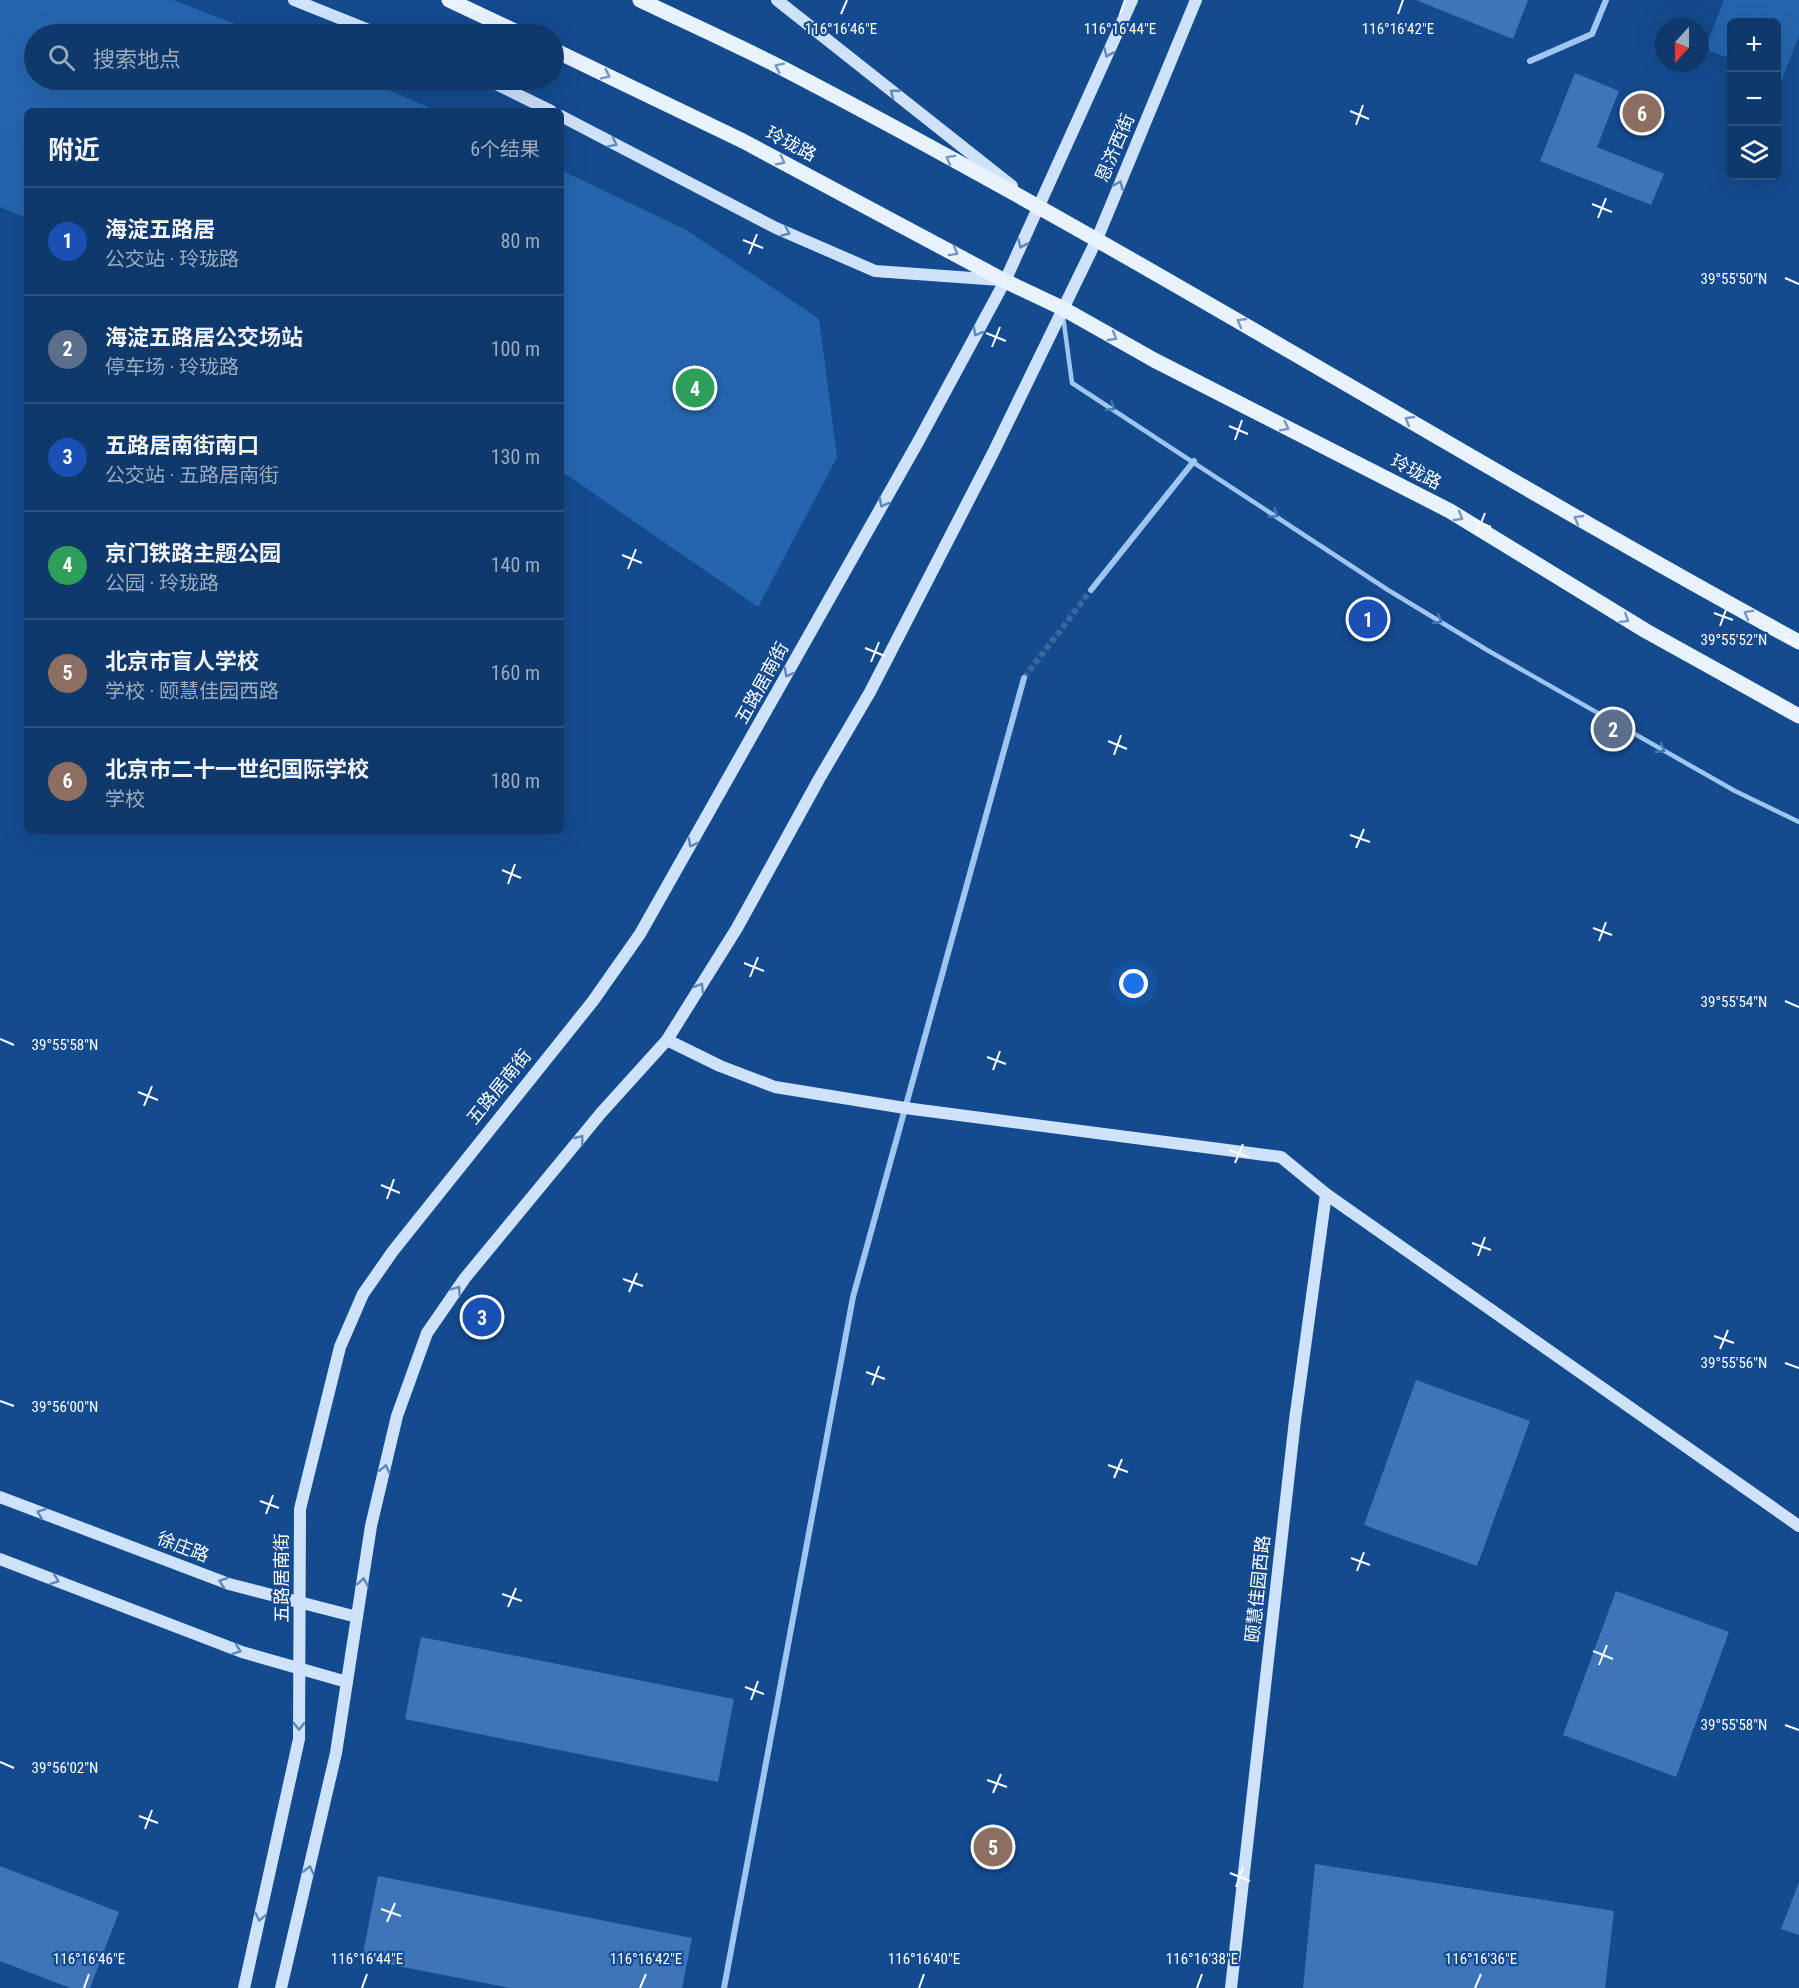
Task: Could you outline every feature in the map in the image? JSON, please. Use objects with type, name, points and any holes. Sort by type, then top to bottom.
[{"type":"main road","points":[[449,0],[500,24]]},
{"type":"main road","points":[[640,0],[783,69],[1096,239],[1652,562],[1799,642]]},
{"type":"main road","name":"玲珑路","points":[[564,55],[743,141],[1005,281],[1062,308],[1154,360],[1450,511],[1646,632],[1799,716]]},
{"type":"street","points":[[294,0],[353,24]]},
{"type":"street","points":[[777,0],[1038,207]]},
{"type":"street","points":[[1005,281],[1132,0]]},
{"type":"street","name":"恩济西街","points":[[1062,308],[1096,239],[1196,0]]},
{"type":"street","points":[[1530,61],[1592,34],[1606,0]]},
{"type":"street","points":[[508,90],[544,108]]},
{"type":"street","name":"玲珑路","points":[[564,118],[776,228],[875,271],[1005,281]]},
{"type":"street","name":"五路居南街","points":[[244,1988],[299,1739],[300,1509],[340,1347],[363,1294],[393,1251],[472,1149],[593,1001],[640,934],[918,442],[1005,281]]},
{"type":"street","points":[[281,1988],[336,1753],[371,1526],[397,1416],[427,1334],[465,1278],[601,1113],[667,1040],[737,928],[870,692],[993,453],[1062,308]]},
{"type":"street","points":[[1091,590],[1194,461]]},
{"type":"street","points":[[724,1988],[853,1297],[1024,678]]},
{"type":"street","points":[[667,1040],[720,1066],[775,1086],[905,1108],[1281,1157],[1326,1194],[1799,1526]]},
{"type":"street","name":"颐慧佳园西路","points":[[1231,1988],[1295,1419],[1326,1194]]},
{"type":"street","name":"徐庄路","points":[[0,1497],[229,1584],[357,1617]]},
{"type":"street","points":[[0,1559],[242,1652],[347,1682]]},
{"type":"lane","points":[[1062,308],[1072,383],[1388,590],[1487,650],[1735,791],[1799,822]]},
{"type":"shaded area","points":[[0,0],[173,0],[236,24],[24,24],[24,90],[388,90],[430,108],[24,108],[24,217],[0,207]]},
{"type":"shaded area","points":[[1724,0],[1799,0],[1799,36],[1782,79],[1781,18],[1727,18],[1727,57],[1709,51],[1709,39]]},
{"type":"shaded area","points":[[564,171],[686,230],[819,319],[837,457],[758,607],[564,473]]},
{"type":"building","points":[[1416,0],[1528,0],[1513,39]]},
{"type":"building","points":[[1575,73],[1619,91],[1597,147],[1664,174],[1651,205],[1540,161]]},
{"type":"building","points":[[1416,1380],[1530,1421],[1477,1566],[1364,1525]]},
{"type":"building","points":[[1616,1591],[1729,1632],[1676,1777],[1563,1735]]},
{"type":"building","points":[[421,1637],[734,1699],[718,1782],[405,1719]]},
{"type":"building","points":[[1315,1864],[1614,1911],[1605,1988],[1303,1988]]},
{"type":"building","points":[[0,1866],[119,1912],[90,1988],[70,1988],[0,1961]]},
{"type":"building","points":[[378,1876],[692,1938],[682,1988],[510,1988],[362,1959]]},
{"type":"building","points":[[1799,1882],[1799,1935],[1781,1929]]},
{"type":"tunnel","points":[[1024,678],[1091,590]]},
{"type":"place","name":"北京市二十一世纪国际学校","points":[[1642,113]]},
{"type":"place","name":"京门铁路主题公园","points":[[695,388]]},
{"type":"place","name":"海淀五路居","points":[[1368,619]]},
{"type":"place","name":"海淀五路居公交场站","points":[[1613,729]]},
{"type":"place","name":"五路居南街南口","points":[[482,1317]]},
{"type":"place","name":"北京市盲人学校","points":[[993,1847]]}]
